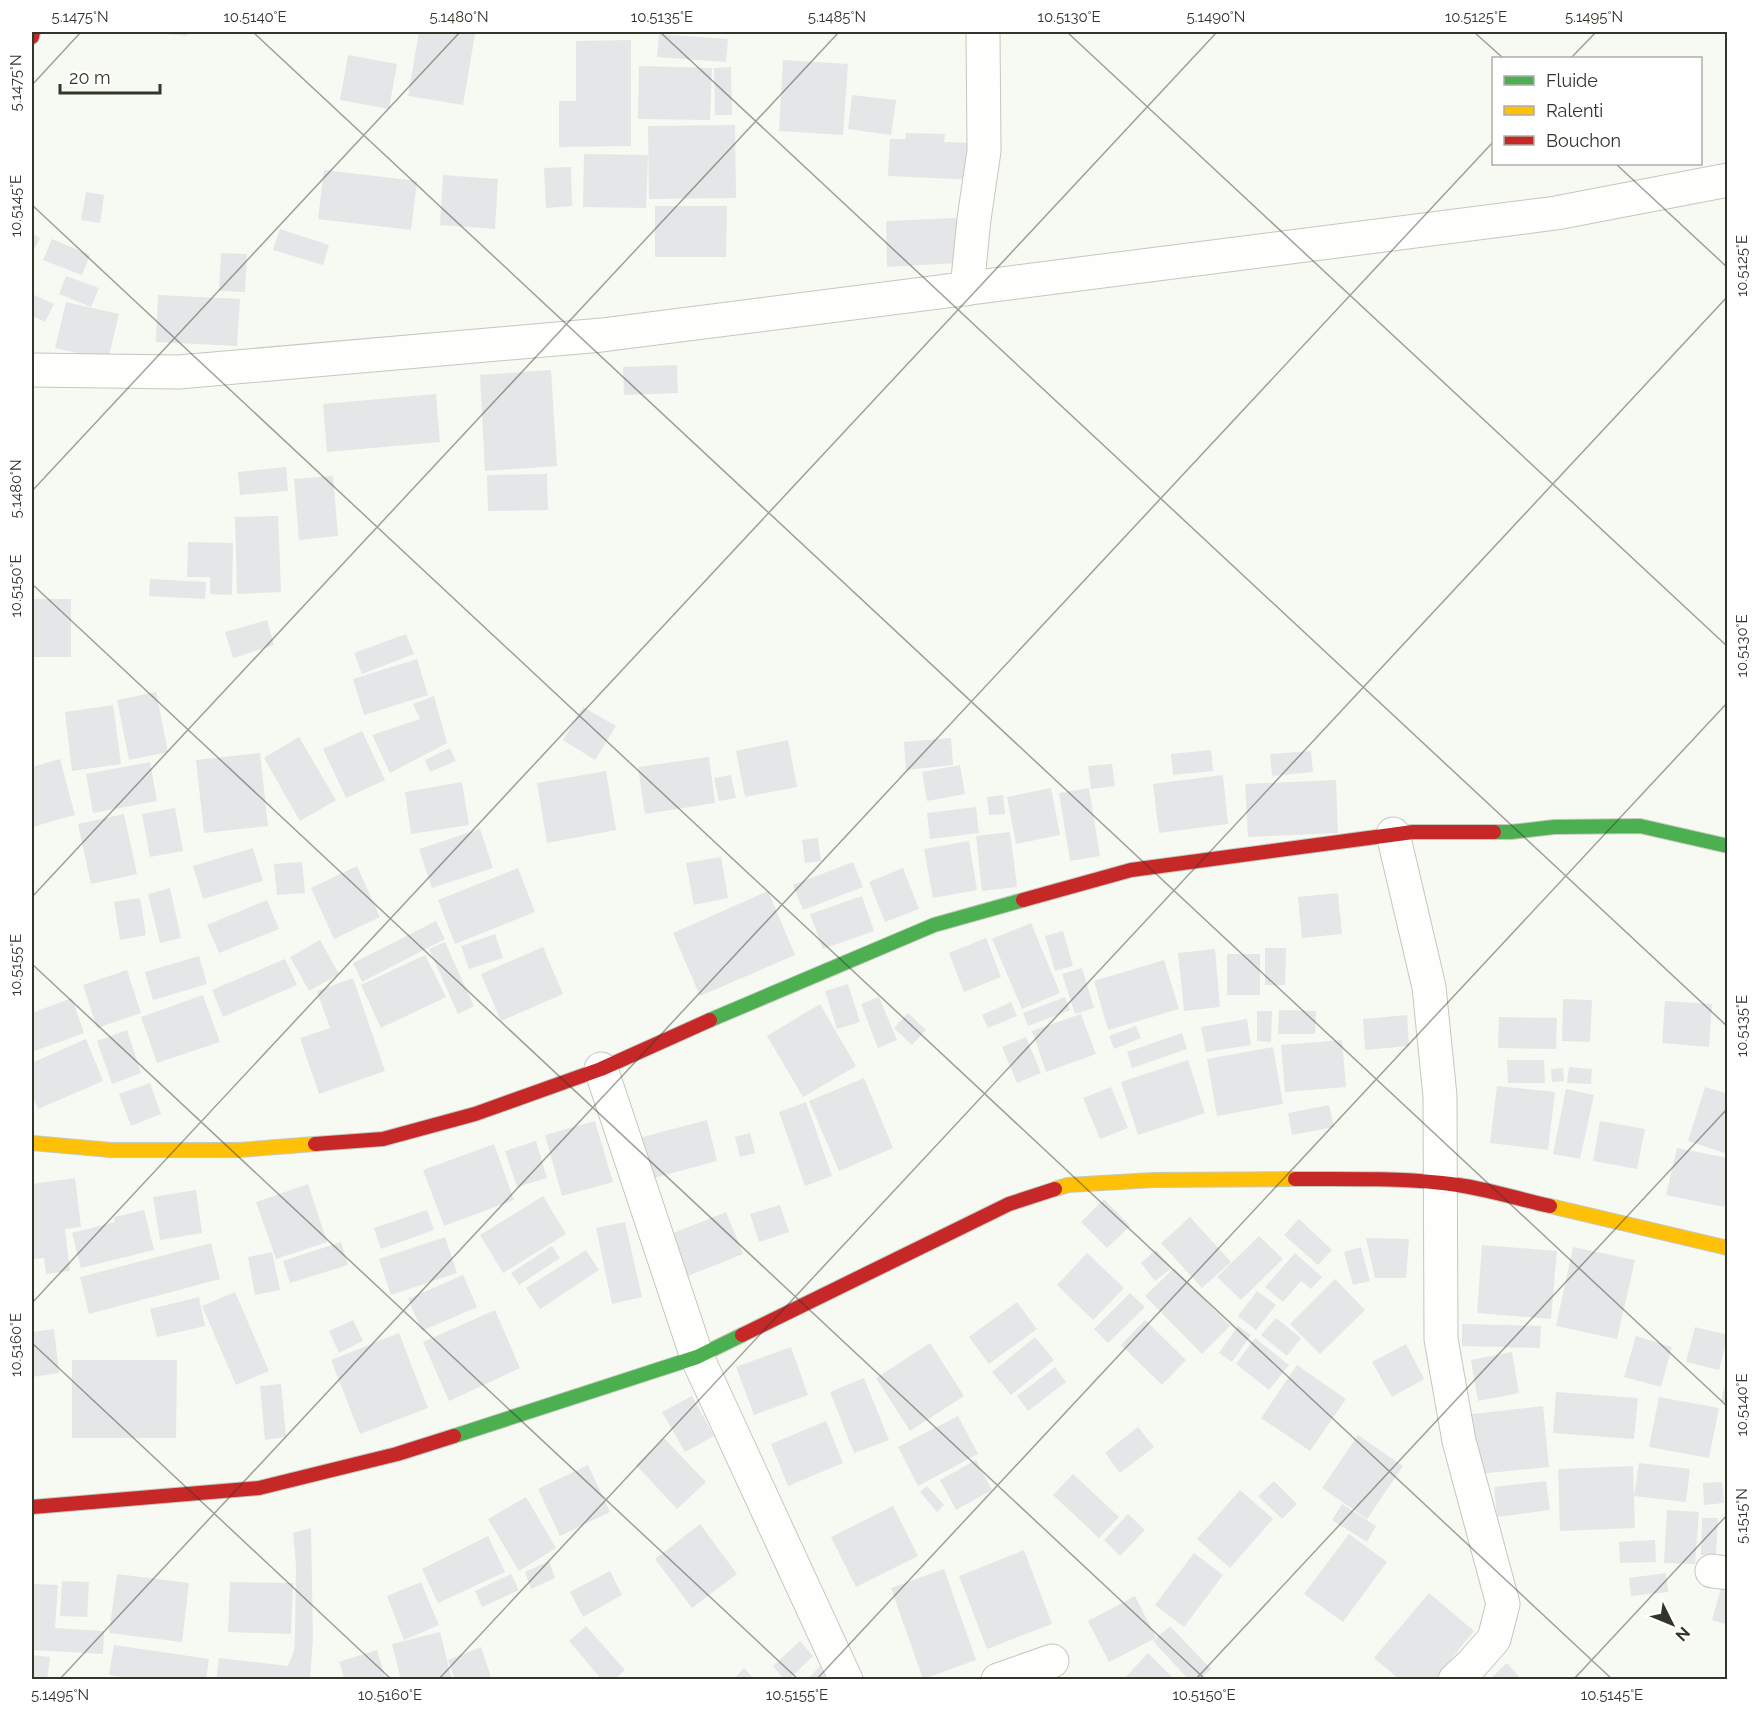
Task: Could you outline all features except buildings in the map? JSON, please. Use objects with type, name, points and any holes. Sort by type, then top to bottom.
[{"type":"street","points":[[32,37],[33,32]]},
{"type":"street","points":[[967,289],[984,152],[983,32]]},
{"type":"street","points":[[32,370],[179,372],[579,337],[1556,213],[1728,180]]},
{"type":"street","points":[[32,1143],[111,1149],[239,1150],[382,1139],[475,1114],[601,1069],[740,1006],[934,925],[1131,870],[1413,832],[1511,832],[1554,827],[1640,826],[1728,846]]},
{"type":"street","points":[[1393,834],[1429,987],[1440,1096],[1442,1340],[1459,1441],[1503,1604],[1494,1638],[1455,1680]]},
{"type":"street","points":[[601,1069],[698,1357],[846,1680]]},
{"type":"street","points":[[32,1507],[259,1488],[397,1454],[698,1357],[1009,1204],[1068,1185],[1154,1180],[1338,1179],[1442,1183],[1469,1187],[1728,1248]]},
{"type":"street","points":[[998,1680],[1052,1661]]},
{"type":"traffic: fast","points":[[1494,832],[1554,827],[1640,826],[1728,846]]},
{"type":"traffic: fast","points":[[710,1020],[934,925],[1023,900]]},
{"type":"traffic: fast","points":[[454,1436],[697,1357],[742,1335]]},
{"type":"traffic: slow","points":[[32,1143],[111,1150],[239,1150],[315,1144]]},
{"type":"traffic: slow","points":[[1055,1189],[1068,1185],[1154,1180],[1295,1179]]},
{"type":"traffic: slow","points":[[1550,1206],[1728,1248]]},
{"type":"traffic: jam","points":[[32,37],[33,32]]},
{"type":"traffic: jam","points":[[1023,900],[1131,870],[1413,832],[1494,832]]},
{"type":"traffic: jam","points":[[315,1144],[383,1139],[475,1114],[601,1069],[710,1020]]},
{"type":"traffic: jam","points":[[1295,1179],[1424,1181],[1482,1189],[1550,1206]]},
{"type":"traffic: jam","points":[[742,1335],[1009,1204],[1055,1189]]},
{"type":"traffic: jam","points":[[32,1507],[259,1488],[397,1454],[454,1436]]}]
